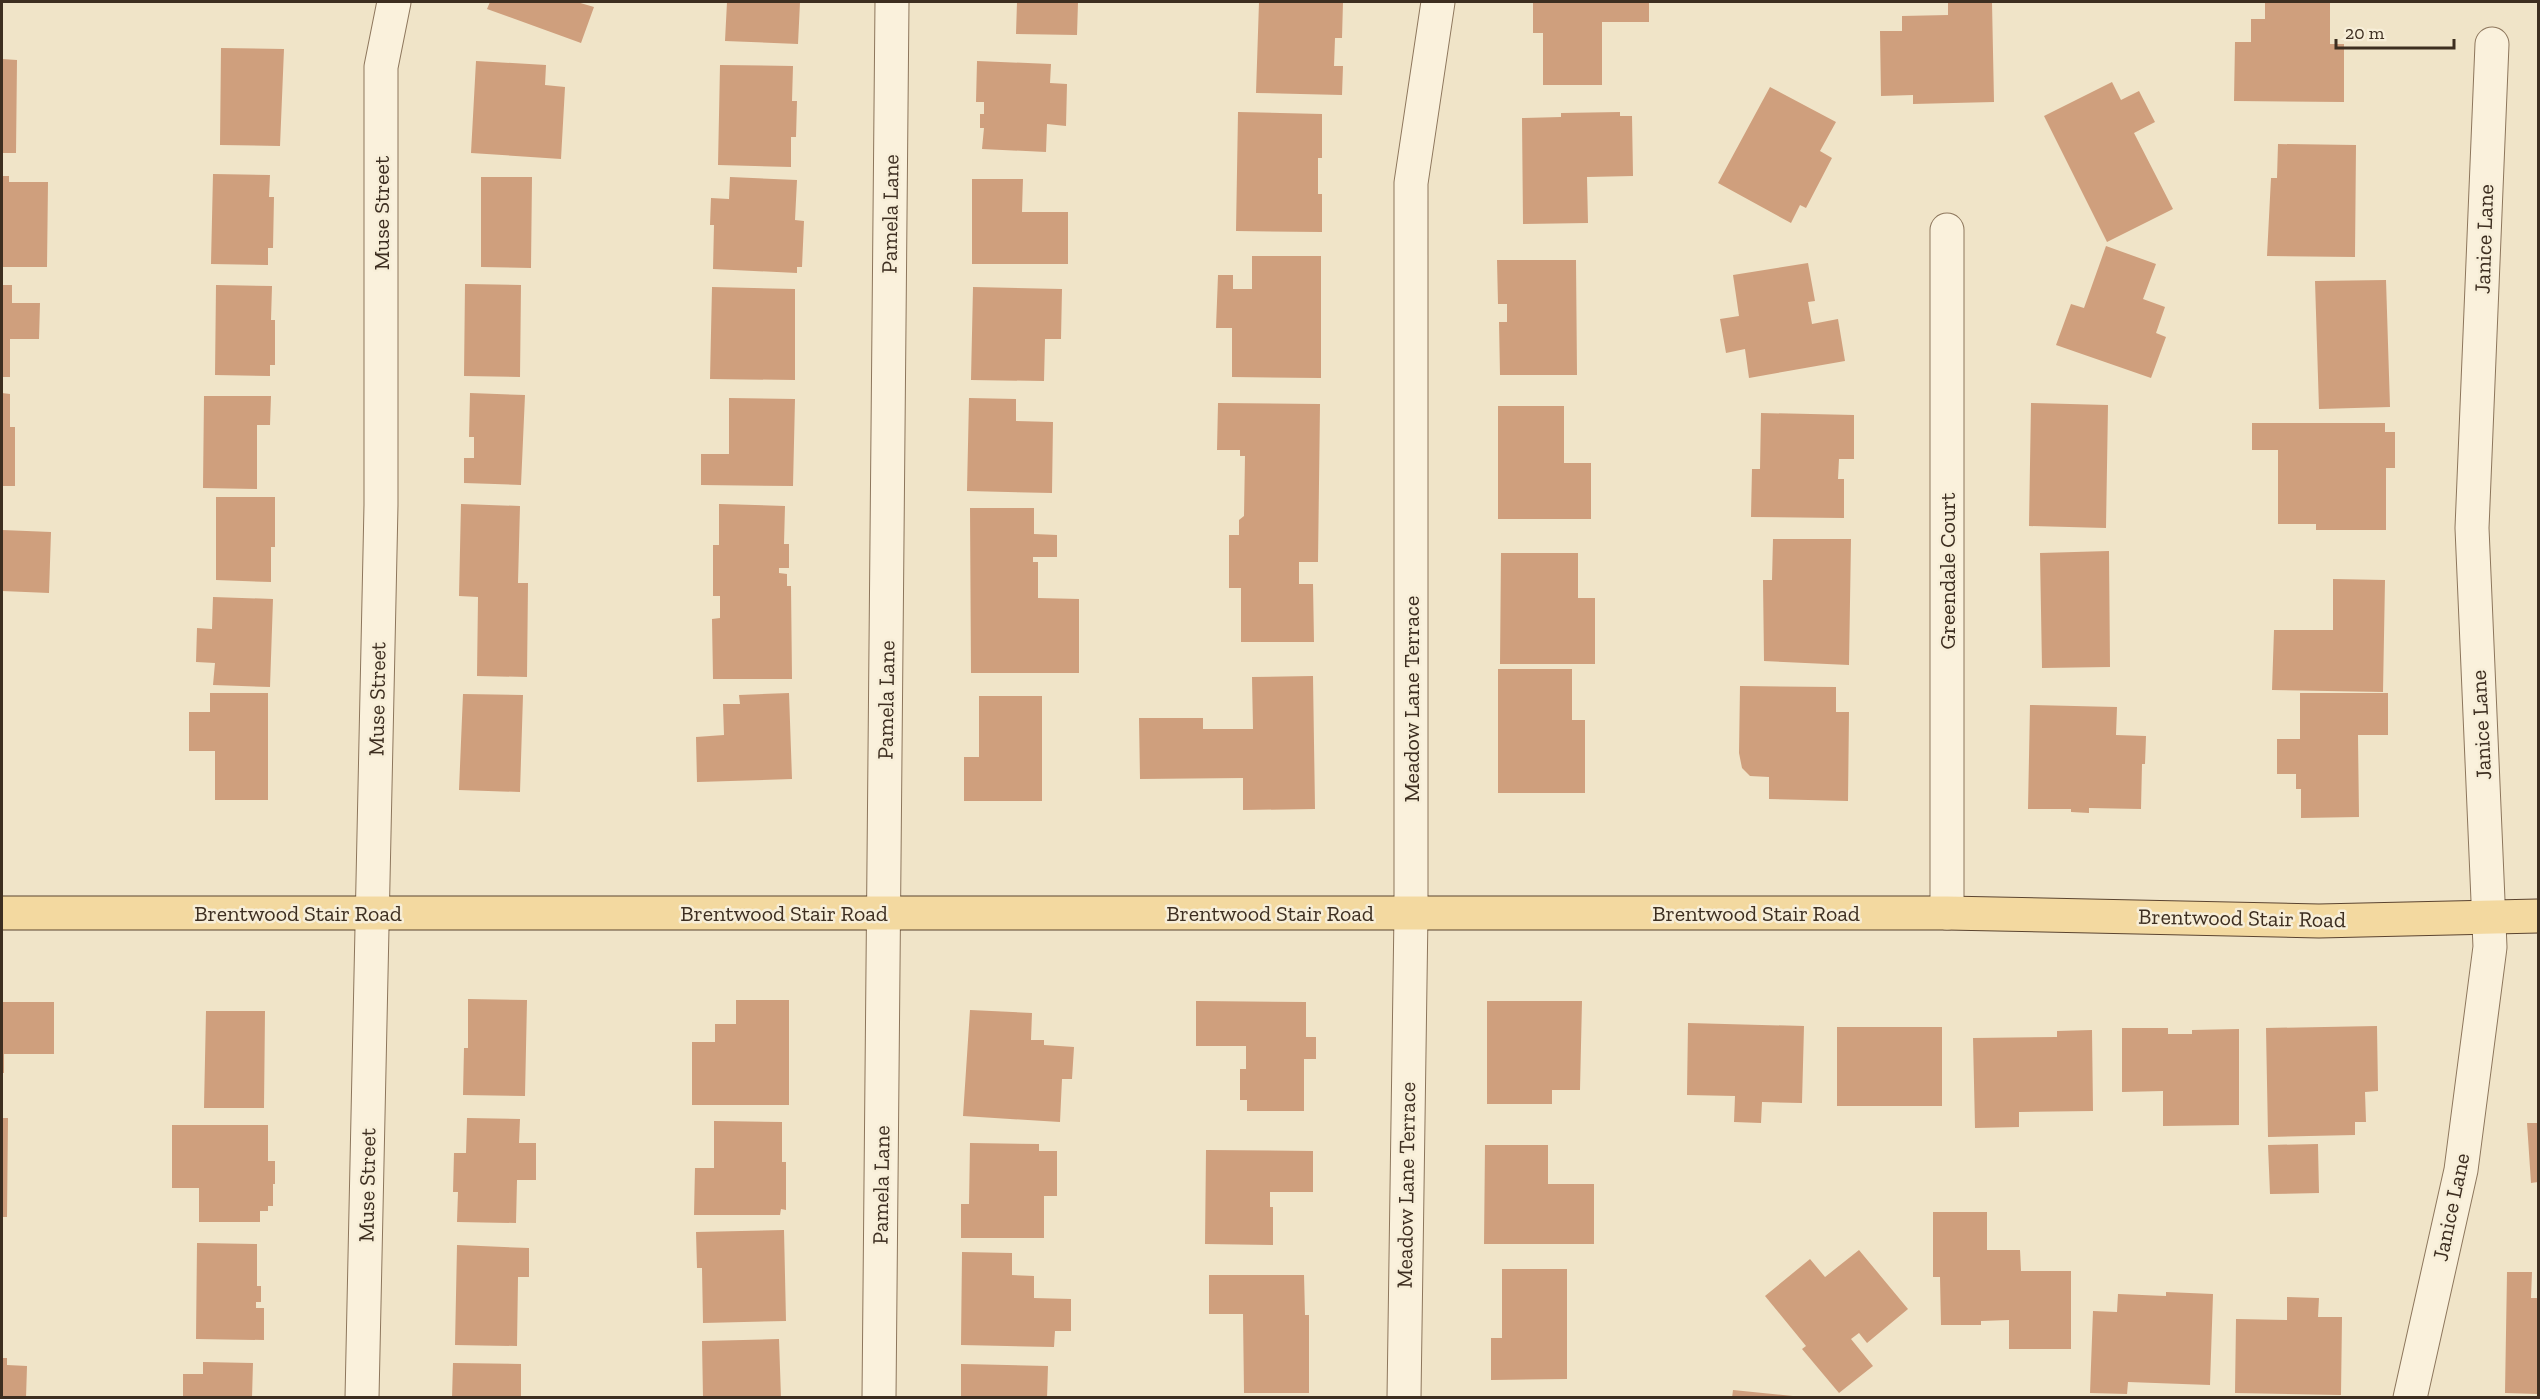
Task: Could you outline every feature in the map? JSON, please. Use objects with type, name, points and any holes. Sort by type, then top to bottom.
[{"type":"main road","name":"Brentwood Stair Road","points":[[2,913],[1947,913],[2319,921],[2538,916]]},
{"type":"street","name":"Muse Street","points":[[362,1398],[381,505],[381,67],[394,2]]},
{"type":"street","name":"Pamela Lane","points":[[879,1398],[892,2]]},
{"type":"street","name":"Meadow Lane Terrace","points":[[1404,1398],[1411,913],[1411,183],[1438,2]]},
{"type":"street","name":"Janice Lane","points":[[2410,1398],[2461,1170],[2490,947],[2472,528],[2492,44]]},
{"type":"street","name":"Greendale Court","points":[[1947,230],[1947,913]]},
{"type":"building","points":[[490,2],[577,2],[594,7],[581,43],[487,9]]},
{"type":"building","points":[[727,2],[800,2],[798,44],[725,41]]},
{"type":"building","points":[[1017,2],[1078,2],[1077,35],[1016,34]]},
{"type":"building","points":[[1259,2],[1343,2],[1342,38],[1335,38],[1334,66],[1343,66],[1342,95],[1256,93]]},
{"type":"building","points":[[1533,2],[1649,2],[1649,22],[1602,22],[1602,85],[1543,85],[1543,33],[1533,33]]},
{"type":"building","points":[[1948,2],[1992,2],[1994,102],[1913,104],[1913,95],[1881,96],[1880,31],[1902,31],[1902,16],[1948,15]]},
{"type":"building","points":[[2265,2],[2330,2],[2330,44],[2344,44],[2344,102],[2234,101],[2235,42],[2251,42],[2251,19],[2265,19]]},
{"type":"building","points":[[221,48],[284,49],[280,146],[220,145]]},
{"type":"building","points":[[2,59],[17,60],[16,153],[2,153]]},
{"type":"building","points":[[476,61],[546,65],[545,85],[565,87],[561,159],[471,153]]},
{"type":"building","points":[[977,61],[1051,64],[1050,83],[1067,84],[1066,126],[1047,124],[1046,152],[982,149],[984,128],[980,128],[980,114],[984,114],[984,102],[976,102]]},
{"type":"building","points":[[720,65],[793,66],[792,101],[797,101],[796,137],[791,137],[791,167],[718,165]]},
{"type":"building","points":[[2112,82],[2121,100],[2139,91],[2155,122],[2134,133],[2173,209],[2107,242],[2044,116]]},
{"type":"building","points":[[1770,87],[1836,122],[1820,151],[1832,158],[1806,208],[1800,205],[1791,223],[1718,183]]},
{"type":"building","points":[[1238,112],[1322,114],[1322,158],[1318,158],[1318,194],[1322,194],[1322,232],[1236,231]]},
{"type":"building","points":[[1620,112],[1620,116],[1632,116],[1633,176],[1587,177],[1588,223],[1523,224],[1522,118],[1561,117],[1561,113]]},
{"type":"building","points":[[2278,144],[2356,145],[2355,257],[2267,256],[2271,178],[2277,178]]},
{"type":"building","points":[[213,174],[270,175],[269,197],[274,197],[273,248],[268,248],[268,265],[211,264]]},
{"type":"building","points":[[2,176],[9,176],[9,182],[48,182],[47,267],[2,267]]},
{"type":"building","points":[[481,177],[532,177],[531,268],[481,267]]},
{"type":"building","points":[[730,177],[797,180],[795,220],[804,221],[802,267],[797,267],[797,273],[713,269],[714,225],[710,225],[711,198],[729,199]]},
{"type":"building","points":[[972,179],[1023,179],[1022,212],[1068,212],[1068,264],[972,264]]},
{"type":"building","points":[[2106,246],[2156,264],[2143,299],[2165,307],[2156,333],[2166,337],[2151,378],[2056,345],[2071,304],[2084,308]]},
{"type":"building","points":[[1252,256],[1321,256],[1321,378],[1232,377],[1232,328],[1216,328],[1218,275],[1233,275],[1233,289],[1252,289]]},
{"type":"building","points":[[1497,260],[1576,260],[1577,375],[1500,375],[1499,322],[1507,322],[1507,304],[1498,304]]},
{"type":"building","points":[[1808,263],[1815,301],[1808,302],[1812,324],[1838,319],[1845,361],[1749,378],[1745,349],[1726,353],[1720,319],[1739,316],[1733,275]]},
{"type":"building","points":[[2386,280],[2390,407],[2319,409],[2315,281]]},
{"type":"building","points":[[465,284],[521,285],[520,377],[464,376]]},
{"type":"building","points":[[2,285],[12,285],[12,303],[40,303],[39,339],[10,339],[10,377],[2,377]]},
{"type":"building","points":[[216,285],[272,286],[271,320],[275,320],[275,365],[270,365],[270,376],[215,375]]},
{"type":"building","points":[[712,287],[795,289],[795,380],[710,379]]},
{"type":"building","points":[[973,287],[1062,289],[1061,339],[1045,339],[1044,381],[971,380]]},
{"type":"building","points":[[2,393],[10,394],[10,427],[15,427],[15,486],[2,486]]},
{"type":"building","points":[[470,393],[525,395],[521,485],[464,483],[464,458],[474,458],[474,437],[469,437]]},
{"type":"building","points":[[204,396],[271,396],[270,425],[257,425],[257,489],[203,488]]},
{"type":"building","points":[[729,398],[795,399],[793,486],[701,485],[701,454],[729,454]]},
{"type":"building","points":[[969,398],[1016,399],[1016,421],[1053,422],[1052,493],[967,491]]},
{"type":"building","points":[[1218,403],[1320,404],[1318,562],[1299,562],[1299,584],[1313,584],[1314,642],[1241,642],[1241,588],[1229,588],[1229,535],[1239,535],[1239,520],[1244,516],[1245,456],[1240,456],[1240,450],[1217,450]]},
{"type":"building","points":[[2031,403],[2108,405],[2106,528],[2029,526]]},
{"type":"building","points":[[1498,406],[1564,406],[1564,463],[1591,463],[1591,519],[1498,519]]},
{"type":"building","points":[[1761,413],[1854,415],[1854,459],[1839,459],[1838,479],[1844,479],[1844,518],[1751,517],[1752,469],[1760,469]]},
{"type":"building","points":[[2252,423],[2385,423],[2385,432],[2395,432],[2395,468],[2386,468],[2386,530],[2316,530],[2316,524],[2278,524],[2278,450],[2252,450]]},
{"type":"building","points":[[216,497],[275,497],[275,547],[271,547],[271,582],[216,580]]},
{"type":"building","points":[[461,504],[520,506],[518,583],[528,583],[527,677],[477,676],[478,597],[459,596]]},
{"type":"building","points":[[719,504],[785,506],[784,544],[789,544],[789,568],[779,568],[779,573],[787,574],[787,586],[791,586],[792,679],[713,679],[712,619],[720,618],[720,596],[713,596],[713,545],[719,545]]},
{"type":"building","points":[[970,508],[1034,508],[1034,534],[1057,535],[1057,557],[1033,557],[1033,562],[1038,562],[1038,598],[1079,599],[1079,673],[971,673]]},
{"type":"building","points":[[2,530],[51,532],[49,593],[2,591]]},
{"type":"building","points":[[1773,539],[1851,539],[1849,665],[1764,661],[1763,580],[1772,580]]},
{"type":"building","points":[[2109,551],[2110,667],[2042,668],[2040,553]]},
{"type":"building","points":[[1501,553],[1578,553],[1578,598],[1595,598],[1595,664],[1500,664]]},
{"type":"building","points":[[2333,579],[2385,580],[2383,692],[2272,690],[2274,630],[2333,630]]},
{"type":"building","points":[[213,597],[273,599],[270,687],[213,685],[215,663],[196,662],[197,628],[212,629]]},
{"type":"building","points":[[1498,669],[1572,669],[1572,720],[1585,720],[1585,793],[1498,793]]},
{"type":"building","points":[[1313,676],[1315,809],[1243,810],[1243,778],[1140,779],[1139,718],[1203,718],[1203,729],[1253,729],[1252,677]]},
{"type":"building","points":[[1740,686],[1836,687],[1836,712],[1849,712],[1848,801],[1769,799],[1769,777],[1750,776],[1742,768],[1739,753]]},
{"type":"building","points":[[210,693],[268,693],[268,800],[215,800],[215,751],[189,751],[189,712],[210,712]]},
{"type":"building","points":[[789,693],[792,779],[697,782],[696,737],[724,735],[723,704],[740,704],[739,695]]},
{"type":"building","points":[[2300,693],[2388,693],[2388,735],[2358,735],[2359,817],[2301,818],[2301,789],[2296,789],[2296,774],[2277,774],[2277,739],[2300,739]]},
{"type":"building","points":[[463,694],[523,695],[520,792],[459,790]]},
{"type":"building","points":[[979,696],[1042,696],[1042,801],[964,801],[964,757],[979,757]]},
{"type":"building","points":[[2030,705],[2117,707],[2116,735],[2146,736],[2145,764],[2142,764],[2141,809],[2089,808],[2089,813],[2071,812],[2071,809],[2028,809]]},
{"type":"building","points":[[468,999],[527,1000],[525,1096],[463,1095],[464,1048],[468,1048]]},
{"type":"building","points":[[736,1000],[789,1000],[789,1105],[692,1105],[692,1042],[715,1042],[715,1024],[736,1024]]},
{"type":"building","points":[[1196,1001],[1306,1002],[1306,1037],[1316,1037],[1316,1059],[1304,1059],[1304,1111],[1247,1111],[1247,1100],[1240,1100],[1240,1069],[1246,1069],[1246,1046],[1196,1046]]},
{"type":"building","points":[[1487,1001],[1582,1001],[1580,1090],[1552,1090],[1552,1104],[1487,1104]]},
{"type":"building","points":[[2,1002],[54,1002],[54,1054],[4,1054],[4,1073],[2,1073]]},
{"type":"building","points":[[970,1010],[1032,1013],[1031,1040],[1044,1040],[1044,1045],[1074,1047],[1072,1079],[1062,1079],[1060,1122],[963,1116]]},
{"type":"building","points":[[206,1011],[265,1011],[264,1108],[204,1108]]},
{"type":"building","points":[[1688,1023],[1804,1026],[1802,1103],[1762,1102],[1761,1123],[1734,1122],[1735,1096],[1687,1095]]},
{"type":"building","points":[[2377,1026],[2378,1091],[2365,1092],[2366,1122],[2355,1122],[2355,1135],[2268,1137],[2266,1028]]},
{"type":"building","points":[[1837,1027],[1942,1027],[1942,1106],[1837,1106]]},
{"type":"building","points":[[2122,1028],[2168,1028],[2168,1034],[2192,1034],[2192,1030],[2239,1029],[2239,1125],[2163,1126],[2163,1091],[2122,1092]]},
{"type":"building","points":[[2092,1030],[2093,1111],[2019,1112],[2019,1127],[1975,1128],[1973,1038],[2057,1037],[2057,1031]]},
{"type":"building","points":[[2,1118],[8,1118],[7,1217],[2,1217]]},
{"type":"building","points":[[467,1118],[520,1119],[519,1143],[536,1143],[536,1180],[517,1180],[516,1223],[457,1222],[458,1192],[453,1192],[454,1153],[466,1153]]},
{"type":"building","points":[[714,1121],[782,1122],[782,1162],[786,1162],[786,1210],[781,1209],[780,1215],[694,1215],[695,1168],[714,1168]]},
{"type":"building","points":[[2527,1123],[2538,1123],[2538,1182],[2531,1183]]},
{"type":"building","points":[[172,1125],[268,1125],[268,1161],[275,1161],[275,1184],[273,1184],[273,1206],[268,1206],[268,1211],[260,1211],[260,1222],[199,1222],[199,1188],[172,1188]]},
{"type":"building","points":[[970,1143],[1039,1144],[1039,1151],[1057,1151],[1057,1196],[1044,1196],[1044,1238],[961,1238],[961,1204],[969,1204]]},
{"type":"building","points":[[2318,1144],[2319,1193],[2270,1194],[2268,1145]]},
{"type":"building","points":[[1485,1145],[1548,1145],[1548,1184],[1594,1184],[1594,1244],[1484,1244]]},
{"type":"building","points":[[1206,1150],[1313,1151],[1313,1192],[1270,1192],[1270,1207],[1273,1207],[1273,1245],[1205,1244]]},
{"type":"building","points":[[1933,1212],[1987,1212],[1987,1250],[2020,1250],[2021,1271],[2071,1271],[2071,1349],[2009,1349],[2009,1320],[1981,1321],[1981,1325],[1941,1325],[1940,1277],[1933,1277]]},
{"type":"building","points":[[784,1230],[786,1321],[703,1323],[702,1268],[697,1268],[696,1232]]},
{"type":"building","points":[[197,1243],[257,1244],[257,1286],[261,1286],[261,1302],[256,1302],[256,1308],[264,1308],[264,1340],[196,1339]]},
{"type":"building","points":[[457,1245],[529,1248],[529,1277],[518,1277],[517,1346],[455,1345]]},
{"type":"building","points":[[1859,1250],[1908,1309],[1867,1343],[1859,1333],[1851,1339],[1873,1366],[1839,1393],[1802,1349],[1806,1346],[1765,1296],[1810,1259],[1825,1277]]},
{"type":"building","points":[[962,1252],[1012,1253],[1012,1275],[1034,1276],[1034,1298],[1071,1299],[1071,1331],[1055,1331],[1054,1347],[961,1345]]},
{"type":"building","points":[[1502,1269],[1567,1269],[1567,1379],[1491,1380],[1491,1338],[1502,1338]]},
{"type":"building","points":[[2507,1272],[2532,1272],[2531,1298],[2538,1298],[2538,1394],[2505,1393]]},
{"type":"building","points":[[1209,1275],[1304,1275],[1305,1315],[1309,1315],[1309,1393],[1244,1393],[1243,1314],[1209,1314]]},
{"type":"building","points":[[2166,1292],[2213,1294],[2210,1385],[2128,1382],[2127,1394],[2090,1393],[2093,1311],[2117,1312],[2118,1294],[2166,1296]]},
{"type":"building","points":[[2287,1297],[2319,1298],[2318,1317],[2342,1317],[2341,1395],[2235,1393],[2236,1319],[2287,1320]]},
{"type":"building","points":[[779,1339],[781,1398],[703,1398],[702,1341]]},
{"type":"building","points":[[2,1358],[7,1358],[7,1365],[27,1366],[26,1398],[2,1398]]},
{"type":"building","points":[[203,1362],[253,1363],[252,1398],[183,1398],[183,1374],[203,1374]]},
{"type":"building","points":[[453,1363],[521,1364],[521,1398],[452,1398]]},
{"type":"building","points":[[961,1364],[1048,1366],[1047,1398],[961,1398]]},
{"type":"building","points":[[1733,1390],[1793,1396],[1793,1398],[1732,1398]]}]
